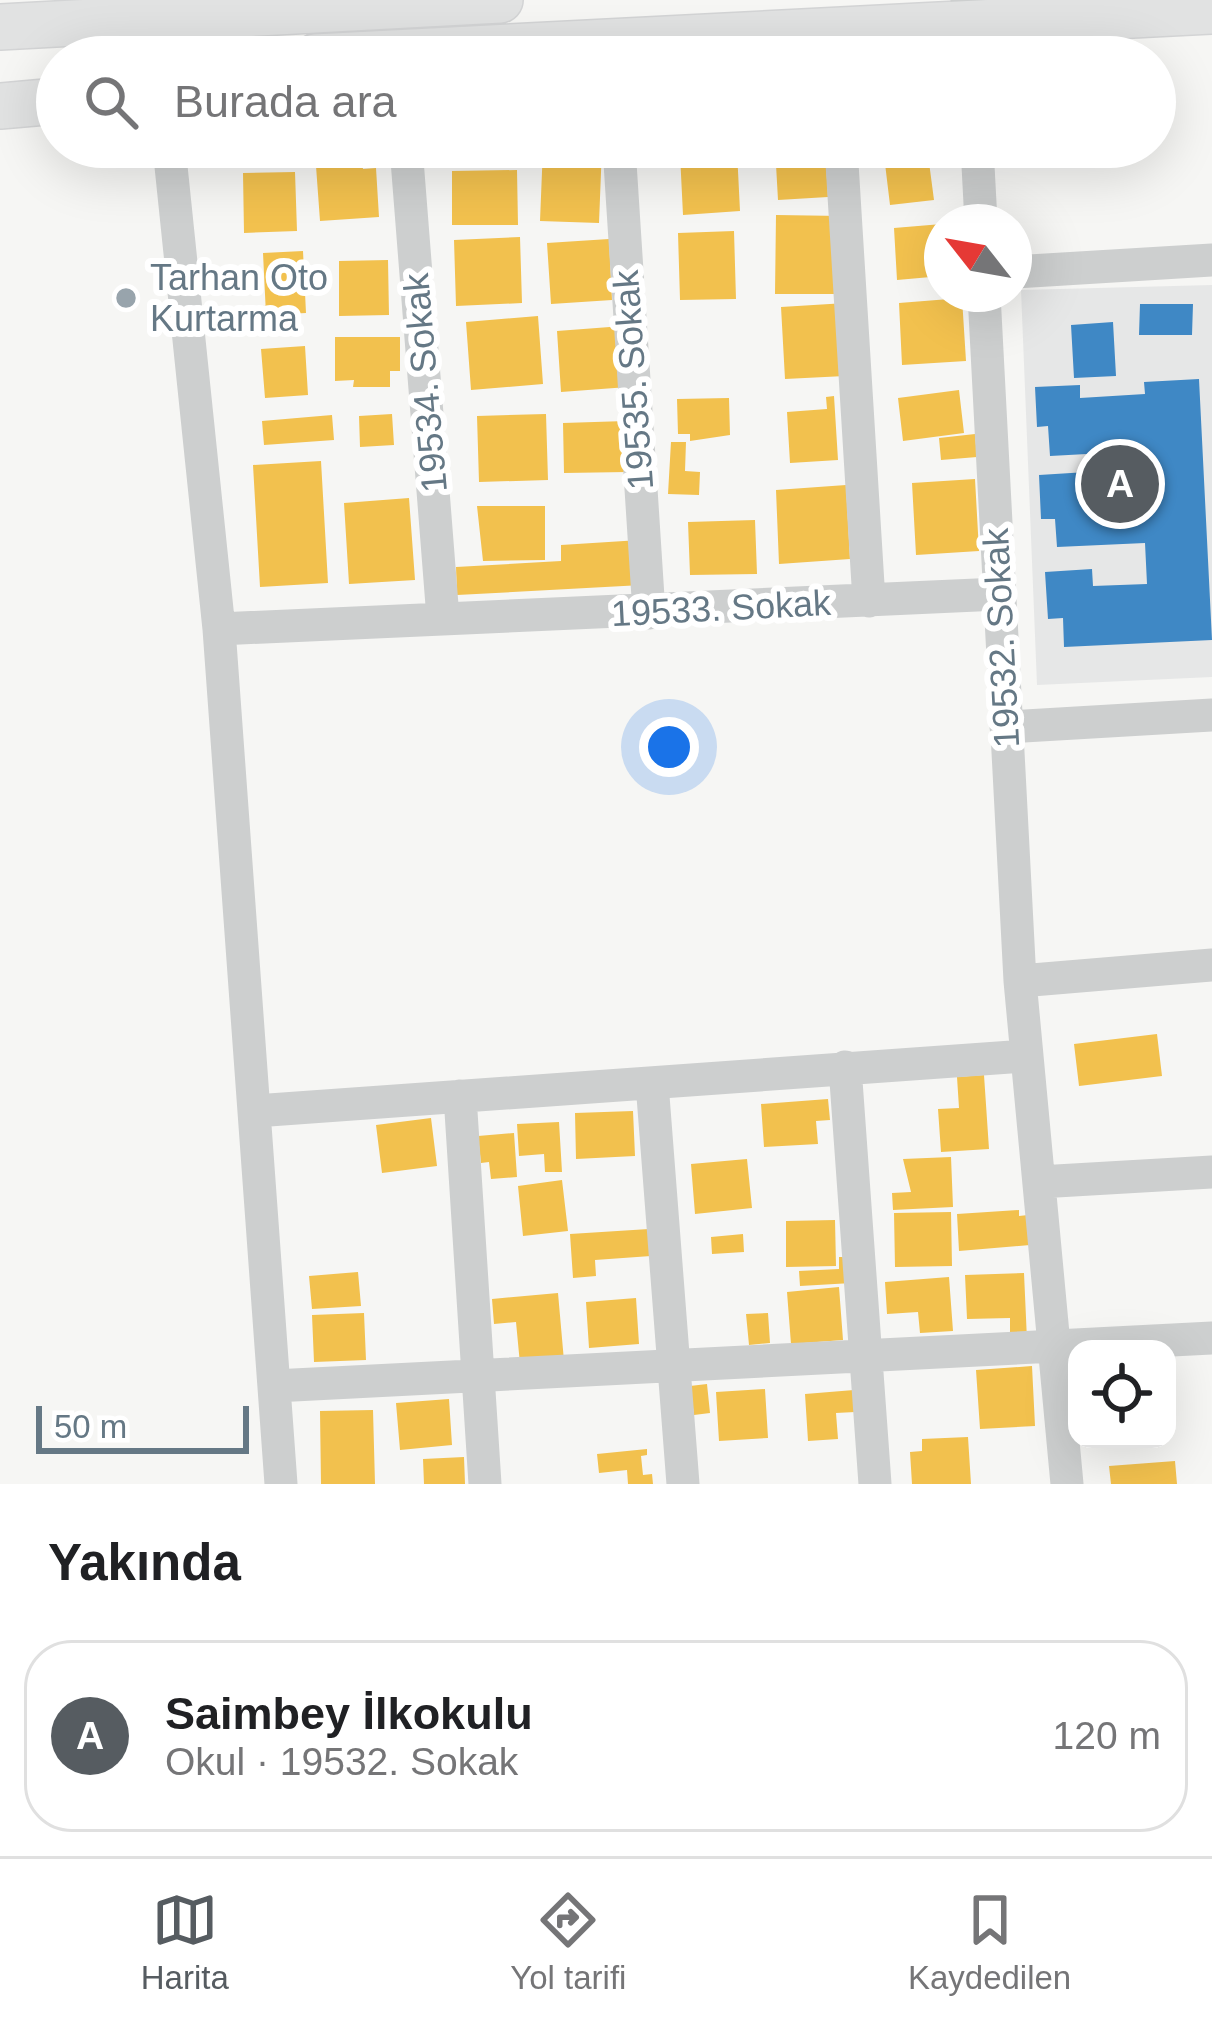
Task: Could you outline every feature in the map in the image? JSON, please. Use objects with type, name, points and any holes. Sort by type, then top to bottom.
[{"type":"street","points":[[0,26],[159,26],[500,0]]},
{"type":"street","points":[[906,36],[1212,11]]},
{"type":"street","points":[[0,106],[36,103]]},
{"type":"street","points":[[171,168],[219,629],[281,1484]]},
{"type":"street","name":"19534. Sokak","points":[[408,168],[443,618]]},
{"type":"street","name":"19535. Sokak","points":[[621,168],[649,613]]},
{"type":"street","points":[[842,168],[869,602]]},
{"type":"street","points":[[978,168],[980,204]]},
{"type":"street","points":[[1032,271],[1212,260]]},
{"type":"street","name":"19532. Sokak","points":[[985,312],[1019,981],[1067,1484]]},
{"type":"street","name":"19533. Sokak","points":[[219,629],[999,594]]},
{"type":"street","points":[[1006,727],[1212,715]]},
{"type":"street","points":[[1019,981],[1212,965]]},
{"type":"street","points":[[255,1111],[1026,1056]]},
{"type":"street","points":[[845,1067],[875,1484]]},
{"type":"street","points":[[652,1083],[683,1484]]},
{"type":"street","points":[[460,1096],[485,1484]]},
{"type":"street","points":[[1039,1182],[1212,1172]]},
{"type":"street","points":[[274,1386],[1054,1351],[1212,1338]]},
{"type":"shaded area","points":[[1212,285],[1212,677],[1037,685],[1022,312],[1032,312],[1032,290]]},
{"type":"building: Konut","points":[[316,168],[376,168],[379,217],[320,221]]},
{"type":"building: Konut","points":[[542,168],[601,168],[599,223],[540,221]]},
{"type":"building: Konut","points":[[681,168],[738,168],[740,211],[683,215]]},
{"type":"building: Konut","points":[[776,168],[826,168],[828,197],[778,200]]},
{"type":"building: Konut","points":[[886,168],[930,168],[934,200],[890,205]]},
{"type":"building: Konut","points":[[517,170],[518,225],[452,225],[452,171]]},
{"type":"building: Konut","points":[[295,172],[297,231],[244,233],[243,173]]},
{"type":"building: Konut","points":[[776,215],[842,216],[841,294],[775,294]]},
{"type":"building: Konut","points":[[924,226],[924,278],[897,280],[894,228]]},
{"type":"building: Konut","points":[[734,231],[736,299],[680,300],[678,233]]},
{"type":"building: Konut","points":[[520,237],[522,303],[456,306],[454,240]]},
{"type":"building: Konut","points":[[609,239],[612,300],[551,304],[547,243]]},
{"type":"building: Konut","points":[[303,251],[306,313],[266,315],[263,253]]},
{"type":"building: Konut","points":[[388,260],[389,315],[339,316],[339,261]]},
{"type":"building: Konut","points":[[924,301],[924,312],[963,312],[966,361],[902,365],[899,303]]},
{"type":"building: Konut","points":[[846,303],[845,376],[785,379],[781,307]]},
{"type":"building: Konut","points":[[538,316],[543,384],[471,390],[466,322]]},
{"type":"building: Konut","points":[[623,326],[628,387],[561,392],[557,331]]},
{"type":"building: Konut","points":[[335,337],[400,337],[400,371],[390,371],[390,387],[353,387],[354,380],[335,381]]},
{"type":"building: Konut","points":[[305,346],[308,395],[265,398],[261,349]]},
{"type":"building: Konut","points":[[959,390],[964,433],[903,441],[898,398]]},
{"type":"building: Konut","points":[[834,396],[838,460],[790,463],[787,412],[827,409],[826,397]]},
{"type":"building: Konut","points":[[729,398],[730,435],[690,441],[690,434],[678,434],[677,399]]},
{"type":"building: Konut","points":[[392,414],[394,445],[360,447],[359,416]]},
{"type":"building: Konut","points":[[546,414],[548,480],[479,482],[477,416]]},
{"type":"building: Konut","points":[[332,415],[334,440],[264,445],[262,421]]},
{"type":"building: Konut","points":[[626,421],[627,472],[564,473],[563,423]]},
{"type":"building: Konut","points":[[975,434],[977,457],[941,460],[939,438]]},
{"type":"building: Konut","points":[[671,442],[686,442],[685,471],[700,472],[699,495],[668,494]]},
{"type":"building: Konut","points":[[321,461],[328,583],[260,587],[253,465]]},
{"type":"building: Konut","points":[[975,479],[979,551],[916,555],[912,483]]},
{"type":"building: Konut","points":[[846,485],[850,559],[779,564],[776,490]]},
{"type":"building: Konut","points":[[409,498],[415,580],[349,584],[344,503]]},
{"type":"building: Konut","points":[[477,506],[545,506],[545,560],[483,561]]},
{"type":"building: Konut","points":[[755,520],[757,574],[690,575],[688,522]]},
{"type":"building: Konut","points":[[640,540],[642,585],[457,595],[456,567],[561,561],[561,545]]},
{"type":"building: Konut","points":[[1157,1034],[1162,1076],[1079,1086],[1074,1044]]},
{"type":"building: Konut","points":[[984,1075],[989,1149],[941,1152],[938,1109],[959,1108],[957,1077]]},
{"type":"building: Konut","points":[[828,1099],[830,1120],[816,1121],[818,1144],[764,1147],[761,1104]]},
{"type":"building: Konut","points":[[633,1111],[635,1156],[576,1159],[575,1113]]},
{"type":"building: Konut","points":[[431,1118],[437,1166],[382,1173],[376,1125]]},
{"type":"building: Konut","points":[[559,1122],[562,1172],[545,1172],[544,1154],[519,1156],[517,1124]]},
{"type":"building: Konut","points":[[514,1133],[517,1177],[491,1179],[489,1162],[481,1163],[478,1136]]},
{"type":"building: Konut","points":[[951,1157],[953,1207],[893,1210],[892,1193],[911,1192],[903,1159]]},
{"type":"building: Konut","points":[[747,1159],[752,1208],[695,1214],[691,1164]]},
{"type":"building: Konut","points":[[562,1180],[568,1231],[523,1236],[518,1186]]},
{"type":"building: Konut","points":[[1019,1210],[1019,1216],[1028,1215],[1030,1245],[959,1251],[957,1214]]},
{"type":"building: Konut","points":[[951,1212],[952,1266],[895,1267],[894,1213]]},
{"type":"building: Konut","points":[[835,1220],[836,1266],[786,1267],[786,1221]]},
{"type":"building: Konut","points":[[649,1229],[651,1256],[595,1260],[596,1276],[573,1278],[570,1234]]},
{"type":"building: Konut","points":[[743,1234],[744,1252],[712,1254],[711,1237]]},
{"type":"building: Konut","points":[[839,1257],[851,1257],[852,1283],[800,1286],[799,1271],[839,1269]]},
{"type":"building: Konut","points":[[358,1272],[361,1306],[312,1309],[309,1276]]},
{"type":"building: Konut","points":[[1024,1273],[1027,1340],[1010,1341],[1010,1318],[967,1319],[965,1275]]},
{"type":"building: Konut","points":[[949,1277],[953,1331],[920,1333],[918,1312],[887,1314],[885,1282]]},
{"type":"building: Konut","points":[[839,1287],[843,1340],[791,1344],[787,1292]]},
{"type":"building: Konut","points":[[558,1293],[564,1361],[520,1364],[516,1322],[494,1324],[492,1299]]},
{"type":"building: Konut","points":[[636,1298],[639,1344],[589,1348],[586,1302]]},
{"type":"building: Konut","points":[[364,1313],[366,1360],[314,1362],[312,1315]]},
{"type":"building: Konut","points":[[768,1313],[770,1343],[749,1345],[746,1314]]},
{"type":"building: Konut","points":[[1032,1366],[1035,1426],[980,1429],[976,1370]]},
{"type":"building: Konut","points":[[707,1384],[710,1413],[694,1415],[690,1386]]},
{"type":"building: Konut","points":[[765,1389],[768,1438],[719,1441],[716,1392]]},
{"type":"building: Konut","points":[[854,1390],[855,1412],[836,1413],[838,1439],[808,1441],[805,1394]]},
{"type":"building: Konut","points":[[449,1399],[452,1445],[400,1450],[396,1403]]},
{"type":"building: Konut","points":[[373,1410],[375,1484],[321,1484],[320,1411]]},
{"type":"building: Konut","points":[[968,1437],[971,1484],[912,1484],[910,1452],[922,1451],[922,1439]]},
{"type":"building: Konut","points":[[647,1449],[647,1455],[641,1456],[643,1475],[652,1474],[653,1484],[628,1484],[627,1470],[599,1473],[597,1454]]},
{"type":"building: Konut","points":[[464,1457],[465,1484],[424,1484],[423,1459]]},
{"type":"building: Konut","points":[[1175,1461],[1177,1484],[1111,1484],[1109,1466]]},
{"type":"building: Okul","points":[[1140,304],[1193,304],[1192,335],[1139,335]]},
{"type":"building: Okul","points":[[1113,322],[1116,376],[1074,378],[1071,325]]},
{"type":"building: Okul","points":[[1199,379],[1212,640],[1064,647],[1063,618],[1048,619],[1045,572],[1092,569],[1093,586],[1147,584],[1145,543],[1057,547],[1055,519],[1041,519],[1039,475],[1087,472],[1087,488],[1144,485],[1142,451],[1050,456],[1048,426],[1037,427],[1035,387],[1080,385],[1080,398],[1145,394],[1144,382]]},
{"type":"place","name":"Tarhan Oto Kurtarma","points":[[126,298]]},
{"type":"place","name":"Saimbey İlkokulu","points":[[1120,484]]}]
